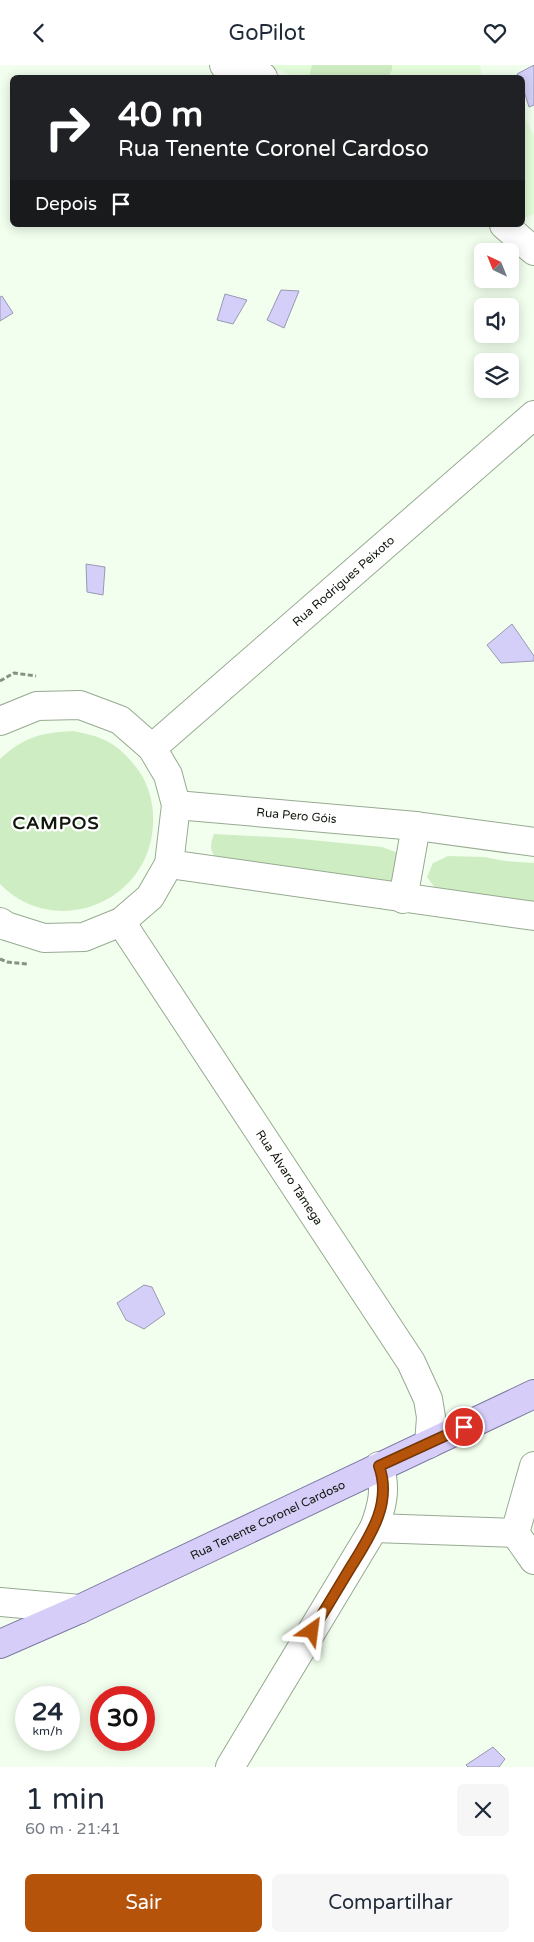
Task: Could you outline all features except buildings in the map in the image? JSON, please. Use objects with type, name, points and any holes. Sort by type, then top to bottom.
[{"type":"main road","name":"Rua Tenente Coronel Cardoso","points":[[0,1644],[80,1609],[534,1394]]},
{"type":"street","points":[[224,65],[256,75]]},
{"type":"street","name":"Rua Rodrigues Peixoto","points":[[152,748],[534,415]]},
{"type":"street","points":[[0,721],[38,706],[80,705],[120,720],[152,748],[168,775],[176,805],[169,864],[150,897],[121,922],[84,937],[44,938],[6,926],[0,922]]},
{"type":"street","name":"Rua Pero Góis","points":[[176,805],[416,826],[534,842]]},
{"type":"street","points":[[402,899],[416,826]]},
{"type":"street","points":[[169,864],[402,899],[534,916]]},
{"type":"street","name":"Rua Álvaro Tâmega","points":[[121,922],[411,1362],[428,1399],[430,1417],[429,1444]]},
{"type":"street","points":[[230,1767],[374,1528],[384,1491],[384,1482],[379,1466]]},
{"type":"street","points":[[534,1466],[516,1533],[534,1560]]},
{"type":"street","points":[[374,1528],[416,1530],[462,1529],[516,1533]]},
{"type":"street","points":[[0,1602],[80,1609]]},
{"type":"shaded area","points":[[266,65],[480,65],[482,75],[291,75]]},
{"type":"shaded area","points":[[312,65],[392,65],[389,75],[310,75]]},
{"type":"shaded area","points":[[534,65],[534,105],[529,107],[525,94],[525,75],[517,74]]},
{"type":"shaded area","points":[[525,117],[534,136],[534,214],[525,216]]},
{"type":"shaded area","points":[[281,290],[299,291],[284,328],[267,320]]},
{"type":"shaded area","points":[[225,294],[247,300],[233,324],[217,320]]},
{"type":"shaded area","points":[[2,296],[13,313],[0,321],[0,297]]},
{"type":"shaded area","points":[[86,564],[105,567],[103,595],[87,592]]},
{"type":"shaded area","points":[[512,624],[534,656],[534,661],[501,663],[487,645]]},
{"type":"shaded area","points":[[73,731],[95,736],[108,742],[123,752],[131,761],[143,777],[149,790],[153,811],[153,825],[148,852],[135,875],[117,893],[96,905],[72,911],[47,909],[22,901],[0,884],[0,759],[17,745],[34,737]]},
{"type":"shaded area","points":[[214,834],[291,838],[382,847],[398,853],[393,884],[218,859],[213,854],[211,848]]},
{"type":"shaded area","points":[[448,856],[484,857],[534,863],[534,908],[435,888],[427,877],[433,863]]},
{"type":"shaded area","points":[[144,1285],[152,1287],[165,1314],[144,1329],[126,1320],[117,1303]]},
{"type":"shaded area","points":[[493,1747],[505,1759],[499,1767],[468,1767],[466,1765]]},
{"type":"district","name":"CAMPOS","points":[[56,823]]},
{"type":"route","points":[[312,1631],[374,1528],[380,1513],[384,1491],[384,1482],[379,1466],[464,1427]]}]
